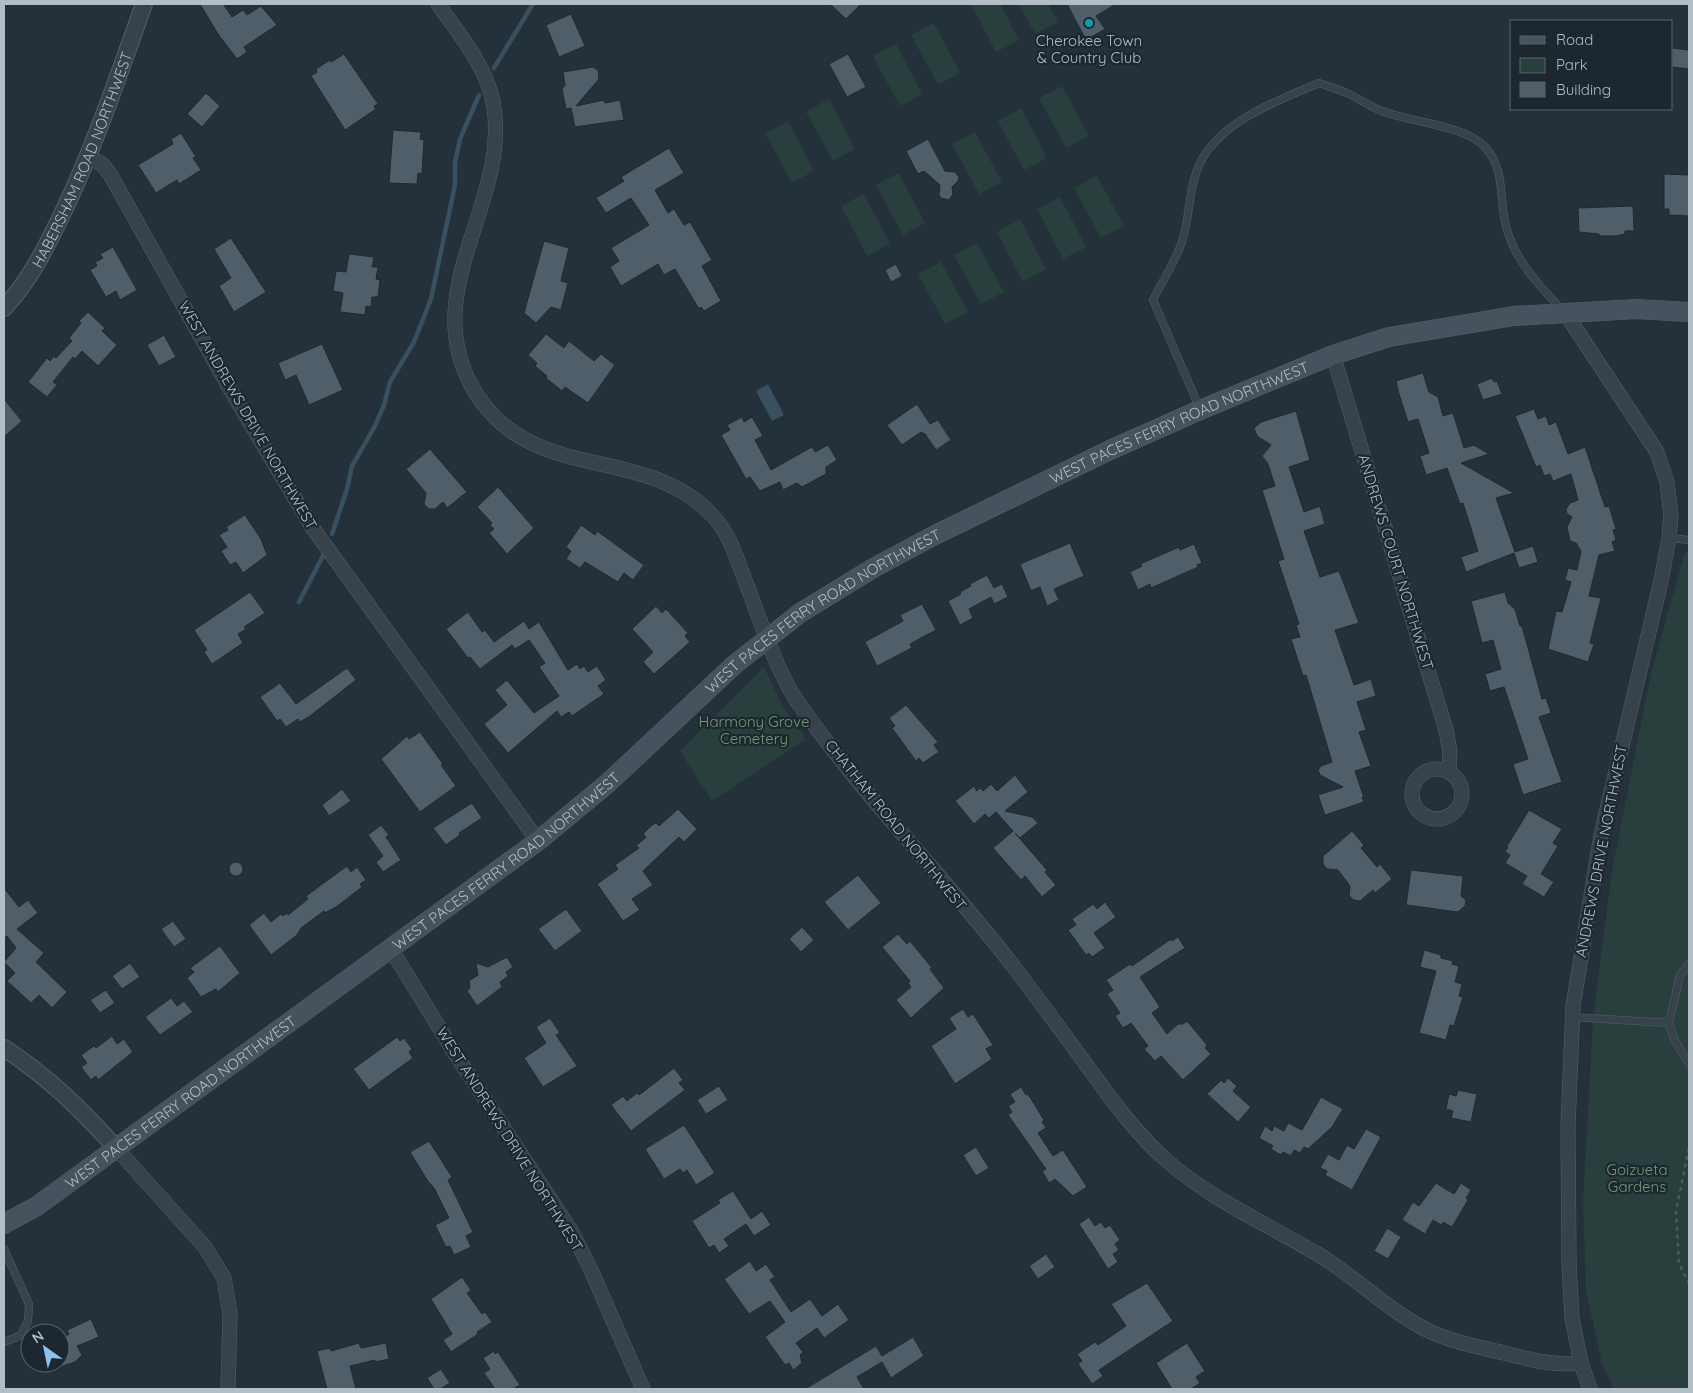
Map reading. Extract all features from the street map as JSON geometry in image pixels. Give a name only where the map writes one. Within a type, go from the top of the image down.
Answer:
[{"type":"main road","name":"WEST PACES FERRY ROAD NORTHWEST","points":[[4,1224],[36,1206],[538,841],[608,783],[767,637],[800,613],[867,572],[935,535],[1026,489],[1200,410],[1333,355],[1389,337],[1472,321],[1514,316],[1636,310],[1689,312]]},
{"type":"street","name":"HABERSHAM ROAD NORTHWEST","points":[[4,308],[20,291],[43,256],[88,157],[144,4]]},
{"type":"street","name":"CHATHAM ROAD NORTHWEST","points":[[438,4],[484,74],[491,93],[496,125],[494,158],[458,280],[454,307],[457,347],[472,386],[498,420],[533,445],[560,455],[657,479],[681,489],[699,502],[717,520],[731,542],[767,637],[793,696],[921,857],[1012,964],[1126,1119],[1162,1157],[1209,1192],[1322,1256],[1429,1331],[1453,1340],[1544,1363],[1562,1365],[1581,1362]]},
{"type":"street","name":"WEST ANDREWS DRIVE NORTHWEST","points":[[88,157],[102,164],[110,174],[230,389],[312,527],[538,841]]},
{"type":"street","name":"ANDREWS DRIVE NORTHWEST","points":[[1566,314],[1657,452],[1667,482],[1671,515],[1669,538],[1601,835],[1572,1017],[1568,1125],[1569,1262],[1572,1318],[1581,1362],[1590,1389]]},
{"type":"street","name":"ANDREWS COURT NORTHWEST","points":[[1333,355],[1446,730],[1450,752],[1449,772]]},
{"type":"street","name":"WEST ANDREWS DRIVE NORTHWEST","points":[[390,949],[456,1055],[572,1232],[592,1270],[643,1389]]},
{"type":"street","points":[[4,1048],[54,1083],[79,1107],[205,1247],[224,1278],[230,1314],[228,1389]]},
{"type":"lane","points":[[1200,410],[1153,300],[1183,241],[1194,181],[1200,163],[1220,138],[1233,127],[1278,101],[1319,83],[1350,94],[1382,111],[1471,136],[1484,146],[1494,159],[1503,188],[1506,228],[1514,250],[1529,275],[1566,314]]},
{"type":"lane","points":[[1669,538],[1689,540]]},
{"type":"lane","points":[[1689,964],[1680,975],[1669,1023],[1674,1039],[1689,1064]]},
{"type":"lane","points":[[1572,1017],[1669,1023]]},
{"type":"lane","points":[[4,1249],[29,1304],[28,1321],[20,1336],[4,1342]]},
{"type":"path","points":[[1689,1148],[1676,1211],[1679,1264],[1689,1283]]},
{"type":"green space","points":[[971,4],[1000,4],[1019,40],[996,52]]},
{"type":"green space","points":[[1019,4],[1048,4],[1058,22],[1035,34]]},
{"type":"green space","points":[[934,23],[960,73],[938,85],[911,35]]},
{"type":"green space","points":[[896,44],[922,94],[900,106],[873,56]]},
{"type":"green space","points":[[1062,86],[1089,136],[1066,148],[1039,98]]},
{"type":"green space","points":[[829,99],[855,149],[833,161],[806,112]]},
{"type":"green space","points":[[1021,108],[1047,158],[1024,170],[998,121]]},
{"type":"green space","points":[[788,121],[814,171],[792,183],[765,133]]},
{"type":"green space","points":[[975,132],[1002,182],[979,194],[952,144]]},
{"type":"green space","points":[[899,173],[925,223],[903,235],[876,185]]},
{"type":"green space","points":[[1097,176],[1124,226],[1101,238],[1074,188]]},
{"type":"green space","points":[[864,194],[890,244],[867,256],[841,206]]},
{"type":"green space","points":[[1060,197],[1086,247],[1063,259],[1037,209]]},
{"type":"green space","points":[[1020,219],[1046,269],[1023,282],[997,232]]},
{"type":"green space","points":[[977,243],[1004,292],[981,304],[954,255]]},
{"type":"green space","points":[[941,262],[968,312],[945,324],[918,274]]},
{"type":"green space","name":"Goizueta Gardens","points":[[1685,552],[1689,552],[1689,1389],[1614,1389],[1602,1364],[1586,1290],[1583,1203],[1593,1018],[1612,870],[1651,674]]},
{"type":"green space","name":"Harmony Grove Cemetery","points":[[764,667],[781,703],[806,739],[712,801],[680,751]]},
{"type":"water","points":[[768,384],[784,415],[772,421],[756,391]]},
{"type":"building","points":[[200,4],[223,4],[232,17],[243,10],[247,15],[261,6],[277,25],[244,47],[247,52],[237,59],[218,34]]},
{"type":"building","points":[[830,4],[861,4],[846,19]]},
{"type":"building","name":"Cherokee Town & Country Club","points":[[1067,4],[1116,4],[1096,16],[1105,29],[1086,40]]},
{"type":"building","points":[[571,14],[585,46],[559,57],[546,25]]},
{"type":"building","points":[[1673,48],[1689,50],[1689,69],[1673,67]]},
{"type":"building","points":[[344,54],[378,104],[374,106],[376,109],[345,130],[311,76],[317,72],[316,69]]},
{"type":"building","points":[[848,54],[866,87],[847,97],[829,64]]},
{"type":"building","points":[[593,67],[598,70],[599,79],[576,106],[604,100],[605,103],[620,100],[624,120],[575,127],[571,108],[566,109],[562,89],[565,85],[563,72]]},
{"type":"building","points":[[206,93],[220,106],[202,127],[187,114]]},
{"type":"building","points":[[393,130],[421,132],[420,139],[424,140],[422,174],[418,173],[417,184],[389,183]]},
{"type":"building","points":[[181,133],[196,157],[193,158],[201,170],[179,184],[177,180],[156,193],[138,165],[173,144],[171,139]]},
{"type":"building","points":[[928,139],[945,171],[955,172],[959,177],[952,187],[953,194],[949,200],[941,198],[939,195],[940,185],[924,171],[918,174],[906,151]]},
{"type":"building","points":[[669,148],[684,173],[655,190],[668,213],[674,209],[684,225],[690,222],[712,260],[702,266],[721,301],[704,311],[701,307],[699,309],[675,269],[664,275],[658,264],[621,286],[610,267],[619,261],[611,248],[649,225],[631,198],[606,213],[596,198],[624,181],[621,177]]},
{"type":"building","points":[[1664,174],[1689,175],[1689,216],[1669,215],[1669,209],[1664,209]]},
{"type":"building","points":[[1633,206],[1634,231],[1625,231],[1625,234],[1615,236],[1599,236],[1599,234],[1579,232],[1578,208]]},
{"type":"building","points":[[231,238],[266,292],[234,312],[219,286],[231,278],[214,249]]},
{"type":"building","points":[[544,241],[569,248],[561,281],[568,283],[561,310],[551,307],[536,323],[524,313]]},
{"type":"building","points":[[113,247],[137,290],[120,300],[116,291],[106,297],[90,270],[97,266],[95,262],[103,258],[100,254]]},
{"type":"building","points":[[349,254],[374,257],[372,267],[378,267],[376,279],[380,280],[378,297],[372,297],[371,307],[366,306],[365,315],[340,312],[343,293],[333,291],[336,271],[346,272]]},
{"type":"building","points":[[896,264],[902,276],[891,282],[885,270]]},
{"type":"building","points":[[88,312],[105,328],[102,331],[117,345],[98,366],[82,351],[75,359],[73,357],[53,382],[57,385],[47,397],[28,382],[47,358],[50,361],[54,356],[56,358],[72,341],[69,338],[81,323],[79,321]]},
{"type":"building","points":[[546,334],[564,348],[569,341],[594,361],[601,354],[615,365],[588,403],[565,387],[562,391],[546,378],[547,376],[535,366],[537,363],[528,355]]},
{"type":"building","points":[[164,335],[176,357],[159,366],[147,345]]},
{"type":"building","points":[[322,344],[343,390],[309,405],[296,375],[285,380],[278,363]]},
{"type":"building","points":[[1423,373],[1429,392],[1438,397],[1443,416],[1453,413],[1464,448],[1474,445],[1489,454],[1461,463],[1514,493],[1496,498],[1515,552],[1533,546],[1538,562],[1519,568],[1514,553],[1466,572],[1461,557],[1478,551],[1463,503],[1460,504],[1447,468],[1426,475],[1420,456],[1429,453],[1418,419],[1408,422],[1396,381]]},
{"type":"building","points":[[1492,378],[1494,382],[1497,381],[1502,394],[1483,400],[1477,384]]},
{"type":"building","points":[[4,399],[22,421],[4,437]]},
{"type":"building","points":[[917,404],[930,424],[938,420],[951,440],[936,450],[925,434],[921,432],[902,445],[887,425]]},
{"type":"building","points":[[1534,409],[1538,419],[1546,416],[1549,425],[1556,422],[1568,454],[1585,447],[1605,507],[1609,506],[1616,529],[1613,530],[1616,540],[1612,542],[1615,551],[1599,555],[1589,596],[1601,598],[1590,643],[1594,644],[1588,662],[1548,649],[1556,611],[1562,612],[1571,582],[1565,580],[1568,568],[1577,570],[1581,551],[1576,543],[1570,541],[1567,527],[1572,517],[1567,514],[1566,509],[1570,503],[1578,500],[1571,474],[1553,481],[1550,474],[1544,476],[1540,465],[1536,467],[1515,416]]},
{"type":"building","points":[[1296,411],[1310,460],[1289,467],[1304,512],[1320,506],[1325,524],[1304,531],[1320,577],[1339,571],[1359,623],[1335,630],[1354,685],[1371,679],[1376,696],[1357,702],[1366,730],[1359,732],[1371,766],[1355,771],[1364,802],[1325,815],[1318,795],[1343,787],[1320,775],[1318,770],[1321,766],[1332,762],[1306,675],[1303,676],[1291,639],[1300,637],[1296,625],[1299,624],[1278,561],[1284,559],[1262,490],[1275,486],[1268,464],[1262,456],[1271,445],[1257,436],[1254,428],[1261,422]]},
{"type":"building","points":[[742,417],[744,422],[752,417],[763,436],[755,440],[771,470],[812,447],[815,452],[828,445],[837,460],[826,467],[826,474],[802,487],[797,483],[783,490],[780,482],[760,491],[750,477],[746,479],[721,435],[730,430],[727,425]]},
{"type":"building","points":[[430,449],[467,492],[447,508],[443,502],[435,509],[429,509],[424,504],[426,493],[406,469]]},
{"type":"building","points":[[498,487],[534,528],[507,554],[489,533],[494,529],[490,525],[492,523],[477,507]]},
{"type":"building","points":[[245,515],[261,539],[267,555],[243,573],[236,562],[230,565],[221,551],[227,547],[219,535],[228,530],[226,527]]},
{"type":"building","points":[[581,525],[595,535],[597,531],[644,565],[633,580],[624,573],[618,582],[585,562],[580,568],[566,559],[571,551],[566,547]]},
{"type":"building","points":[[1070,543],[1084,576],[1054,589],[1059,600],[1047,606],[1040,587],[1031,591],[1020,564]]},
{"type":"building","points":[[1194,544],[1202,563],[1197,565],[1198,567],[1151,588],[1150,584],[1138,590],[1130,572],[1142,566],[1140,564],[1179,547],[1180,550]]},
{"type":"building","points":[[987,575],[994,588],[1002,584],[1008,597],[994,604],[991,597],[969,609],[973,618],[960,625],[948,601],[961,594],[960,592],[971,586],[970,584]]},
{"type":"building","points":[[250,592],[265,613],[244,627],[246,629],[238,634],[243,643],[212,664],[204,652],[207,650],[194,630]]},
{"type":"building","points":[[1505,592],[1508,603],[1515,609],[1520,626],[1522,626],[1542,699],[1546,698],[1551,713],[1539,717],[1562,782],[1523,795],[1513,764],[1528,759],[1504,687],[1490,691],[1485,674],[1501,669],[1493,640],[1482,643],[1471,601]]},
{"type":"building","points":[[922,604],[936,630],[910,644],[912,648],[877,666],[865,642],[903,621],[900,615]]},
{"type":"building","points":[[656,606],[662,613],[666,609],[688,633],[685,636],[690,642],[654,674],[643,662],[653,652],[632,629]]},
{"type":"building","points":[[468,612],[482,632],[485,630],[494,642],[524,621],[529,629],[539,622],[568,670],[577,664],[580,669],[584,666],[588,672],[597,666],[606,680],[598,686],[604,694],[572,716],[569,712],[561,717],[557,711],[508,753],[484,724],[507,705],[495,690],[507,680],[534,713],[559,696],[539,667],[545,663],[529,640],[515,649],[512,645],[480,669],[470,657],[468,658],[446,629]]},
{"type":"building","points":[[347,668],[356,680],[310,716],[300,722],[298,719],[286,727],[280,719],[277,721],[260,697],[280,683],[296,704]]},
{"type":"building","points":[[906,705],[938,742],[934,745],[939,752],[923,763],[919,758],[916,761],[892,728],[895,726],[889,718]]},
{"type":"building","points":[[420,732],[456,786],[420,812],[381,759],[407,736],[409,739]]},
{"type":"building","points":[[1015,775],[1028,792],[1005,811],[1032,817],[1038,823],[1020,838],[1015,833],[1047,870],[1045,872],[1056,885],[1042,897],[1025,876],[1021,880],[993,848],[1013,831],[996,812],[989,818],[985,814],[974,824],[955,801],[974,786],[977,791],[980,788],[983,791],[991,784],[997,791]]},
{"type":"building","points":[[342,789],[351,801],[329,816],[322,805]]},
{"type":"building","points":[[472,803],[482,818],[459,833],[460,835],[446,845],[433,828]]},
{"type":"building","points":[[678,809],[697,829],[684,842],[679,837],[643,871],[653,885],[632,899],[640,910],[623,921],[597,884],[618,869],[615,865],[639,848],[636,846],[646,837],[643,834],[652,825],[656,823],[659,826]]},
{"type":"building","points":[[1529,810],[1562,829],[1553,843],[1558,846],[1541,874],[1554,882],[1544,897],[1522,884],[1527,876],[1505,863],[1510,855],[1505,852],[1507,846]]},
{"type":"building","points":[[381,825],[389,835],[386,837],[401,860],[383,872],[376,862],[383,856],[368,835]]},
{"type":"building","points":[[1352,831],[1364,845],[1361,848],[1377,867],[1380,864],[1392,879],[1375,893],[1373,890],[1360,901],[1353,900],[1349,895],[1350,886],[1338,870],[1327,869],[1323,864],[1323,856]]},
{"type":"building","points":[[233,862],[239,862],[243,869],[239,876],[233,876],[229,872],[229,866]]},
{"type":"building","points":[[347,866],[351,872],[357,867],[366,880],[360,884],[362,887],[336,907],[325,913],[324,911],[301,928],[297,935],[271,955],[249,925],[264,913],[271,922],[281,914],[283,916],[287,913],[288,915],[308,899],[306,896]]},
{"type":"building","points":[[1411,870],[1463,876],[1461,896],[1466,900],[1465,906],[1458,912],[1406,905]]},
{"type":"building","points":[[858,875],[881,903],[848,930],[824,902]]},
{"type":"building","points":[[4,888],[19,907],[28,900],[38,913],[17,929],[44,953],[36,962],[67,992],[52,1008],[39,995],[31,1003],[7,981],[15,973],[4,962],[16,948],[7,936],[4,939]]},
{"type":"building","points":[[1105,902],[1116,917],[1094,933],[1105,948],[1092,957],[1089,953],[1086,955],[1068,930],[1076,925],[1072,919],[1093,904],[1097,909]]},
{"type":"building","points":[[566,909],[582,931],[555,951],[538,929]]},
{"type":"building","points":[[173,921],[186,939],[174,947],[161,929]]},
{"type":"building","points":[[802,927],[814,940],[801,952],[789,939]]},
{"type":"building","points":[[898,934],[907,944],[910,941],[932,968],[930,969],[944,988],[911,1018],[896,1000],[911,987],[908,983],[910,981],[882,947]]},
{"type":"building","points":[[1178,937],[1185,948],[1140,977],[1160,1007],[1152,1013],[1167,1034],[1178,1024],[1183,1024],[1187,1021],[1207,1045],[1205,1048],[1211,1054],[1183,1080],[1161,1056],[1155,1061],[1144,1049],[1148,1046],[1131,1023],[1123,1028],[1115,1016],[1120,1013],[1107,994],[1113,990],[1106,980],[1130,964],[1132,966],[1171,939],[1172,941]]},
{"type":"building","points":[[220,946],[240,973],[218,992],[216,989],[201,997],[187,978],[194,972],[190,968]]},
{"type":"building","points":[[1424,950],[1441,955],[1441,958],[1453,961],[1452,964],[1459,966],[1455,982],[1462,984],[1459,996],[1463,997],[1454,1026],[1450,1025],[1446,1040],[1419,1033],[1436,971],[1420,967]]},
{"type":"building","points":[[507,957],[513,967],[506,972],[508,976],[500,982],[502,987],[477,1006],[467,991],[470,988],[469,981],[478,975],[476,963],[488,967]]},
{"type":"building","points":[[130,963],[140,977],[122,989],[112,976]]},
{"type":"building","points":[[106,990],[115,1003],[100,1013],[90,1000]]},
{"type":"building","points":[[171,998],[177,1006],[184,1001],[193,1012],[160,1035],[145,1017]]},
{"type":"building","points":[[963,1009],[968,1017],[973,1014],[993,1045],[986,1049],[992,1059],[955,1084],[931,1046],[956,1029],[949,1018]]},
{"type":"building","points":[[550,1018],[560,1033],[556,1035],[577,1066],[543,1087],[524,1058],[546,1043],[536,1027]]},
{"type":"building","points":[[112,1036],[117,1044],[124,1039],[133,1052],[98,1080],[96,1076],[91,1080],[81,1067],[87,1063],[81,1055],[94,1046],[96,1048]]},
{"type":"building","points":[[397,1037],[400,1041],[404,1038],[412,1049],[409,1052],[413,1058],[369,1090],[353,1069]]},
{"type":"building","points":[[674,1068],[683,1080],[679,1083],[685,1090],[631,1131],[611,1105],[623,1096],[627,1101],[637,1093],[639,1095]]},
{"type":"building","points":[[1228,1078],[1237,1086],[1233,1091],[1251,1107],[1238,1122],[1207,1094],[1221,1080],[1224,1083]]},
{"type":"building","points":[[719,1086],[728,1100],[706,1114],[697,1100]]},
{"type":"building","points":[[1021,1087],[1026,1095],[1028,1094],[1044,1120],[1042,1122],[1046,1128],[1038,1133],[1053,1156],[1063,1150],[1087,1187],[1073,1196],[1055,1179],[1049,1183],[1042,1171],[1046,1169],[1008,1115],[1012,1112],[1008,1106],[1015,1102],[1010,1094]]},
{"type":"building","points":[[1458,1090],[1477,1094],[1471,1122],[1451,1118],[1453,1111],[1446,1109],[1449,1094],[1456,1096]]},
{"type":"building","points":[[1321,1097],[1343,1109],[1332,1127],[1308,1149],[1304,1147],[1300,1153],[1294,1150],[1291,1156],[1283,1152],[1281,1155],[1271,1149],[1273,1146],[1259,1138],[1265,1126],[1272,1131],[1274,1126],[1284,1131],[1288,1123],[1302,1130]]},
{"type":"building","points":[[684,1125],[715,1173],[696,1185],[687,1170],[683,1173],[680,1169],[664,1179],[645,1149]]},
{"type":"building","points":[[1366,1129],[1381,1137],[1352,1190],[1325,1175],[1327,1171],[1320,1168],[1328,1154],[1339,1160],[1347,1145],[1354,1149]]},
{"type":"building","points":[[429,1141],[452,1177],[448,1180],[473,1232],[466,1236],[471,1247],[454,1255],[450,1246],[446,1247],[435,1225],[449,1218],[434,1188],[410,1152]]},
{"type":"building","points":[[976,1147],[989,1168],[976,1176],[963,1155]]},
{"type":"building","points":[[1436,1183],[1454,1194],[1461,1183],[1471,1190],[1466,1198],[1468,1200],[1452,1227],[1443,1222],[1441,1225],[1433,1220],[1425,1234],[1402,1220],[1413,1202],[1419,1206]]},
{"type":"building","points":[[733,1191],[751,1219],[762,1211],[771,1225],[754,1236],[746,1224],[724,1239],[729,1246],[719,1253],[714,1245],[709,1248],[692,1221],[720,1203],[718,1200]]},
{"type":"building","points":[[1089,1217],[1095,1226],[1101,1222],[1105,1228],[1110,1225],[1120,1240],[1115,1244],[1119,1250],[1113,1254],[1118,1262],[1108,1269],[1079,1224]]},
{"type":"building","points":[[1387,1228],[1401,1237],[1388,1259],[1374,1251]]},
{"type":"building","points":[[1046,1254],[1055,1267],[1038,1279],[1029,1266]]},
{"type":"building","points":[[750,1261],[756,1271],[766,1264],[775,1277],[770,1280],[791,1312],[810,1299],[822,1316],[838,1304],[849,1320],[824,1338],[817,1328],[796,1343],[803,1352],[800,1355],[802,1363],[793,1370],[789,1363],[785,1365],[765,1337],[785,1322],[770,1301],[749,1314],[724,1279]]},
{"type":"building","points":[[462,1277],[471,1290],[467,1293],[482,1314],[485,1312],[492,1322],[451,1352],[443,1340],[452,1334],[431,1299]]},
{"type":"building","points":[[1147,1283],[1173,1321],[1099,1370],[1103,1376],[1092,1384],[1078,1364],[1082,1361],[1077,1354],[1095,1342],[1098,1345],[1126,1326],[1111,1304]]},
{"type":"building","points":[[91,1319],[99,1337],[77,1346],[82,1355],[75,1362],[70,1364],[70,1329]]},
{"type":"building","points":[[913,1337],[924,1356],[891,1378],[882,1362],[857,1377],[864,1389],[805,1389],[876,1346],[882,1356]]},
{"type":"building","points":[[359,1343],[361,1348],[386,1343],[389,1359],[350,1366],[356,1389],[327,1389],[317,1351],[330,1348],[331,1351]]},
{"type":"building","points":[[1187,1343],[1205,1371],[1196,1377],[1200,1383],[1191,1389],[1172,1389],[1156,1363]]},
{"type":"building","points":[[494,1351],[495,1354],[498,1352],[520,1385],[513,1389],[495,1389],[484,1373],[490,1369],[483,1358]]},
{"type":"building","points":[[441,1369],[450,1383],[440,1389],[434,1389],[427,1378]]},
{"type":"waterway","points":[[494,68],[533,4]]},
{"type":"waterway","points":[[332,534],[347,489],[352,466],[375,426],[384,405],[390,382],[414,342],[431,299],[455,185],[455,162],[460,139],[479,95]]},
{"type":"waterway","points":[[299,602],[324,554]]},
{"type":"place","name":"Cherokee Town & Country Club","points":[[1089,23]]}]
